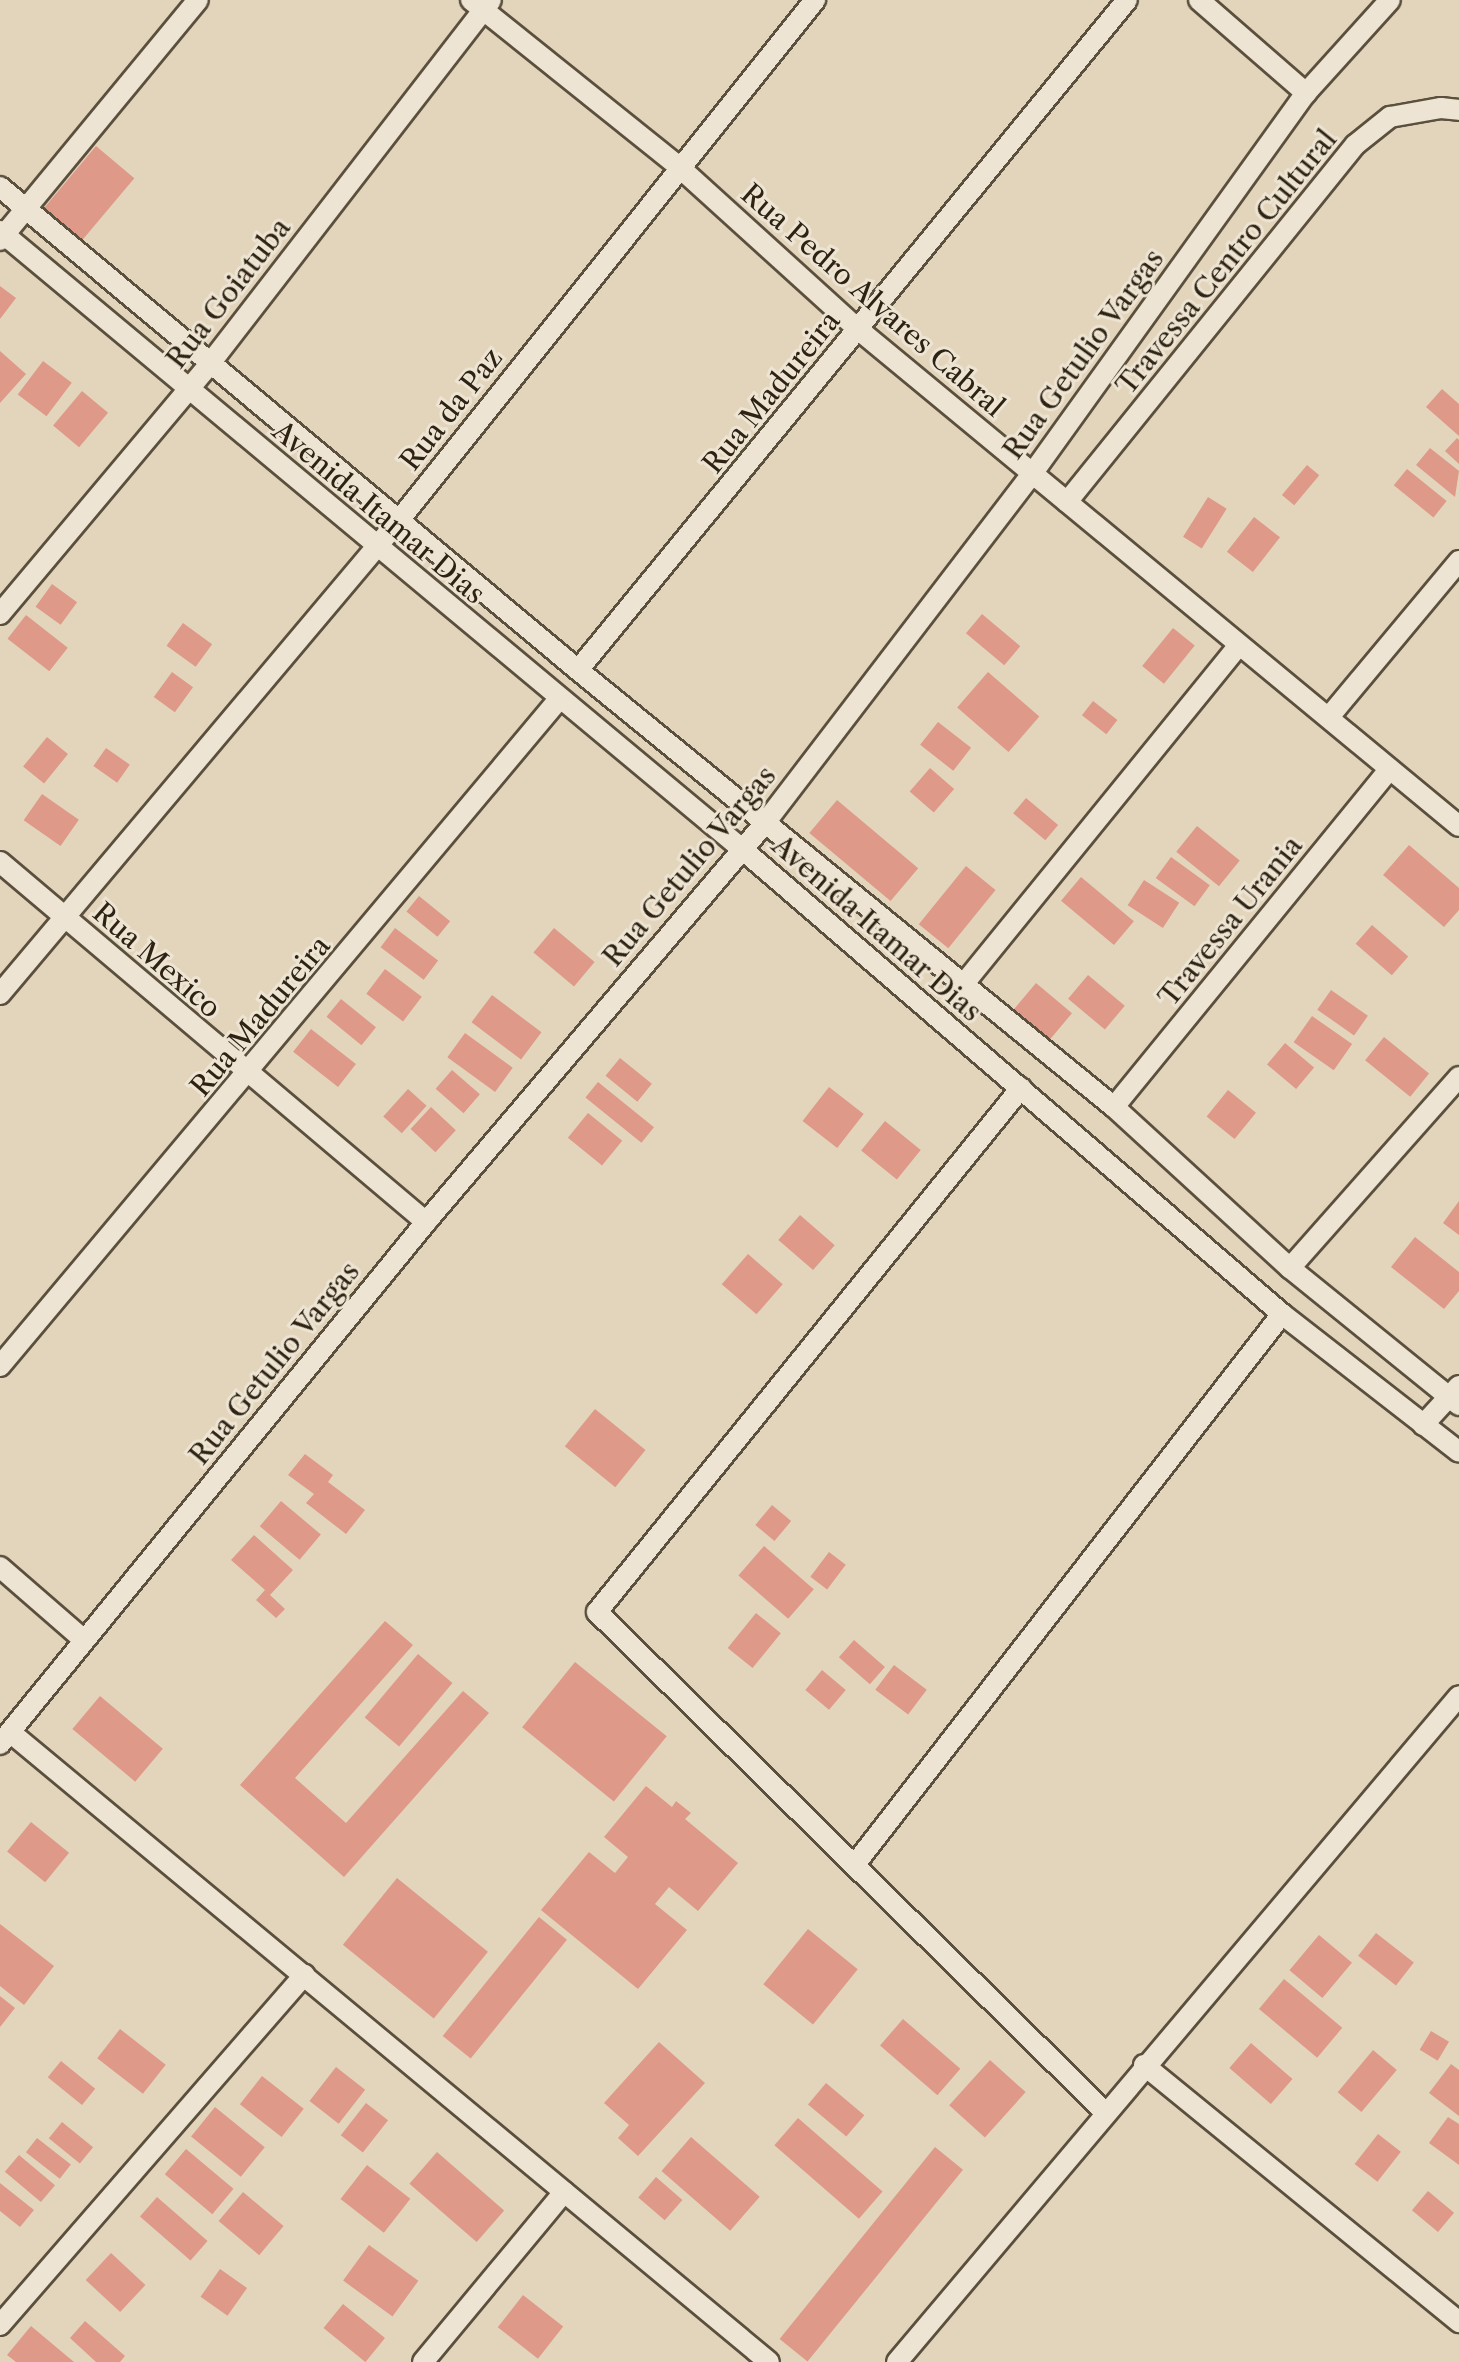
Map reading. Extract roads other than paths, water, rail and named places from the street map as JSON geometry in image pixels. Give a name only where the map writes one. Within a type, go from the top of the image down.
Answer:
[{"type":"street","points":[[2,235],[198,0]]},
{"type":"street","name":"Rua da Paz","points":[[0,994],[400,519],[678,166],[815,0]]},
{"type":"street","name":"Rua Madureira","points":[[578,670],[1127,0]]},
{"type":"street","points":[[1199,0],[1306,93]]},
{"type":"street","name":"Rua Getulio Vargas","points":[[5,1738],[426,1222],[765,823],[1032,474],[1306,93],[1390,0]]},
{"type":"street","name":"Rua Pedro Alvares Cabral","points":[[482,3],[678,166],[859,330],[1459,826]]},
{"type":"street","name":"Rua Goiatuba","points":[[0,614],[212,361],[482,3]]},
{"type":"street","name":"Travessa Centro Cultural","points":[[1067,502],[1355,145],[1390,117],[1441,108],[1459,110]]},
{"type":"street","name":"Avenida Itamar Dias","points":[[0,187],[212,361],[578,670],[1114,1107],[1290,1268],[1456,1396]]},
{"type":"street","name":"Avenida Itamar Dias","points":[[2,235],[742,849],[1282,1314],[1459,1452]]},
{"type":"street","points":[[1329,717],[1459,561]]},
{"type":"street","points":[[962,986],[1239,645]]},
{"type":"street","name":"Rua Madureira","points":[[0,1366],[559,699]]},
{"type":"street","name":"Travessa Urania","points":[[1114,1107],[1390,769]]},
{"type":"street","name":"Rua Mexico","points":[[0,862],[247,1075],[426,1222]]},
{"type":"street","points":[[1290,1268],[1459,1077]]},
{"type":"street","points":[[1021,1088],[597,1612],[856,1863],[1105,2112]]},
{"type":"street","points":[[856,1863],[1282,1314]]},
{"type":"street","points":[[1423,1425],[1456,1396]]},
{"type":"street","points":[[0,1567],[84,1640]]},
{"type":"street","points":[[897,2362],[1144,2065],[1459,1696]]},
{"type":"street","points":[[5,1738],[304,1975],[769,2362]]},
{"type":"street","points":[[0,2325],[304,1975]]},
{"type":"street","points":[[1144,2065],[1456,2313]]},
{"type":"street","points":[[423,2362],[564,2192]]}]
